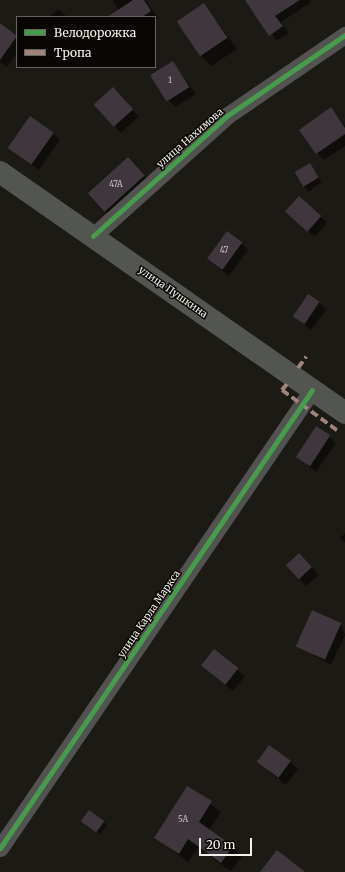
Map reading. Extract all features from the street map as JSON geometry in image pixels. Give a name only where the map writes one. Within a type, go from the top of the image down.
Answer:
[{"type":"main road","name":"улица Пушкина","points":[[0,172],[345,413]]},
{"type":"street","name":"улица Нахимова","points":[[93,236],[228,115],[345,35]]},
{"type":"street","name":"улица Карла Маркса","points":[[0,848],[312,390]]},
{"type":"building","points":[[133,0],[144,0],[151,11],[144,16],[109,16]]},
{"type":"building","points":[[245,0],[300,0],[275,16],[283,26],[269,36]]},
{"type":"building","points":[[204,3],[227,38],[200,56],[177,21]]},
{"type":"building","points":[[0,23],[16,35],[16,37],[0,60]]},
{"type":"building","points":[[173,61],[189,87],[167,102],[150,75]]},
{"type":"building","points":[[113,87],[133,109],[114,127],[94,104]]},
{"type":"building","points":[[331,107],[345,128],[345,134],[316,154],[299,130]]},
{"type":"building","points":[[30,116],[54,133],[31,165],[8,148]]},
{"type":"building","points":[[128,157],[145,176],[105,212],[88,193]]},
{"type":"building","points":[[310,163],[319,178],[303,187],[295,172]]},
{"type":"building","points":[[299,196],[321,216],[307,232],[285,212]]},
{"type":"building","points":[[227,231],[242,242],[222,270],[207,259]]},
{"type":"building","points":[[308,294],[320,302],[305,324],[293,316]]},
{"type":"building","points":[[316,426],[330,435],[310,466],[296,457]]},
{"type":"building","points":[[299,553],[312,567],[299,579],[286,565]]},
{"type":"building","points":[[312,610],[341,623],[325,660],[296,647]]},
{"type":"building","points":[[214,649],[238,668],[225,685],[201,666]]},
{"type":"building","points":[[269,745],[291,761],[278,778],[257,762]]},
{"type":"building","points":[[187,786],[212,801],[199,822],[233,846],[221,863],[188,839],[179,854],[154,838]]},
{"type":"building","points":[[89,810],[104,821],[96,832],[81,821]]},
{"type":"building","points":[[277,850],[305,872],[260,872]]},
{"type":"marked path","points":[[298,368],[306,357]]},
{"type":"marked path","points":[[287,384],[282,390],[338,431]]},
{"type":"cycle path","points":[[93,236],[228,115],[345,35]]},
{"type":"cycle path","points":[[0,848],[312,390]]}]
